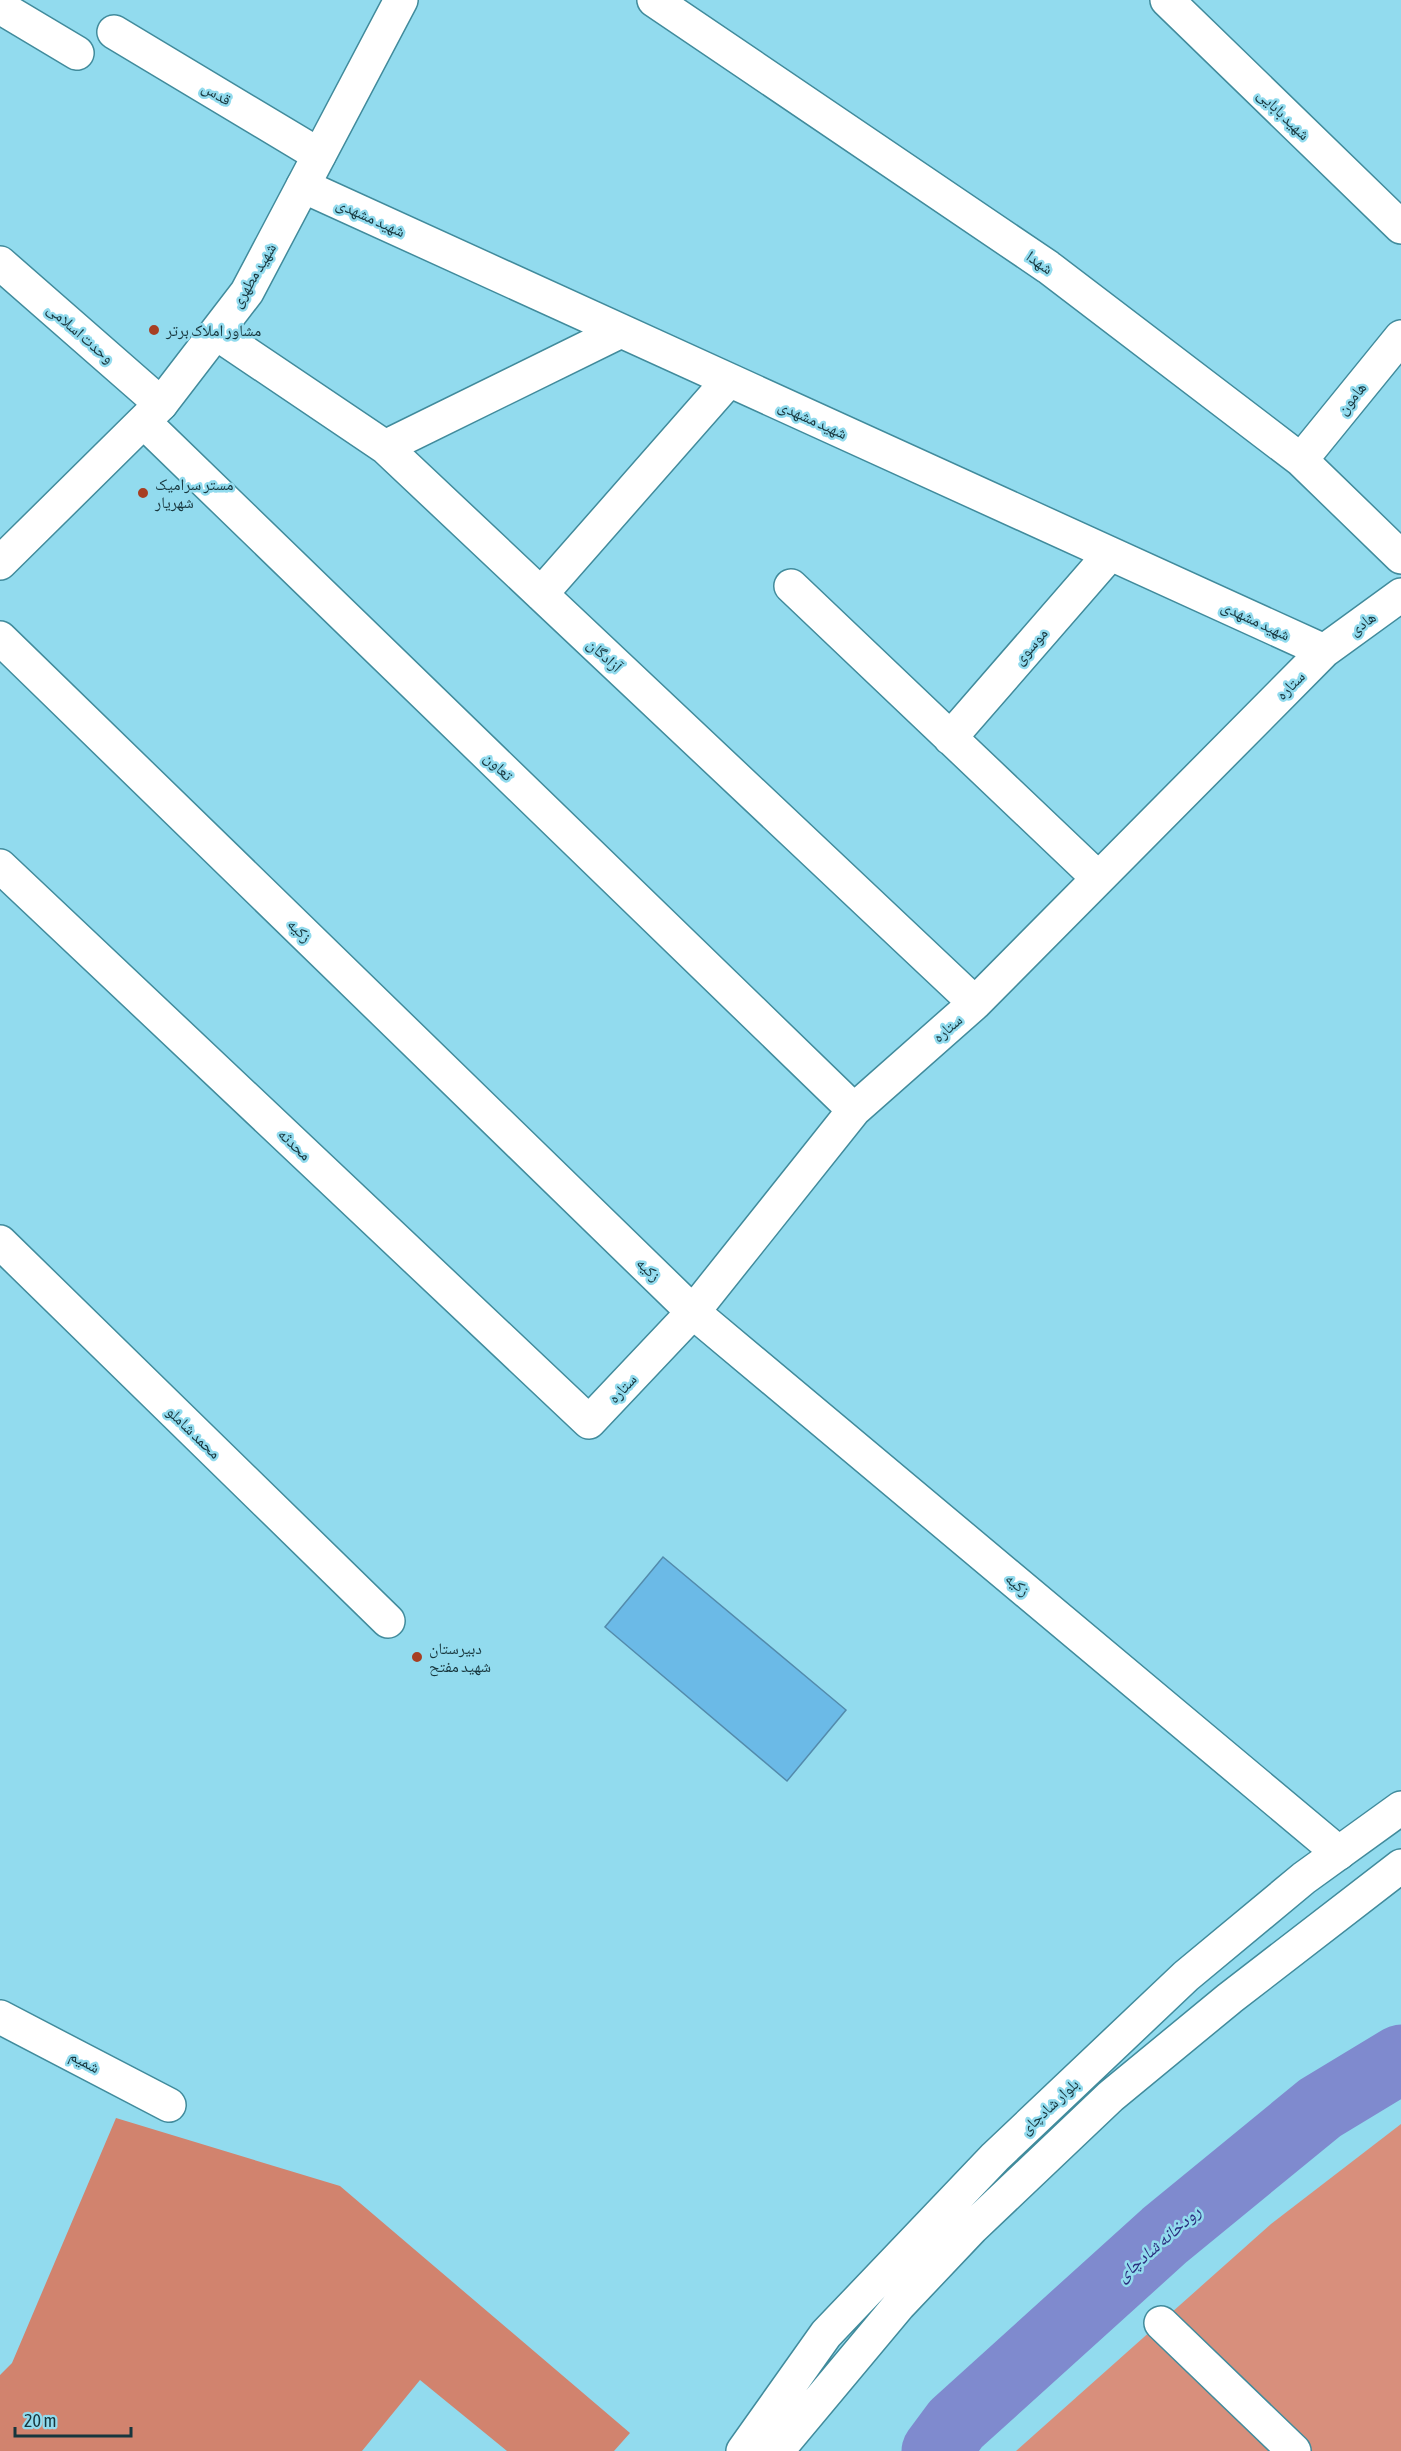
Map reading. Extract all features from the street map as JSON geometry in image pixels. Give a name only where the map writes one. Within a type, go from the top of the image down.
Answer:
[{"type":"street","name":"شهید مطهری","points":[[0,562],[153,413],[247,292],[401,0]]},
{"type":"street","name":"شهدا","points":[[654,0],[1048,267],[1301,460],[1401,557]]},
{"type":"street","name":"شهید بابایی","points":[[1167,0],[1401,227]]},
{"type":"street","points":[[0,7],[77,53]]},
{"type":"street","name":"قدس","points":[[114,32],[319,155]]},
{"type":"street","name":"شهید مشهدی","points":[[303,186],[1324,651]]},
{"type":"street","name":"وحدت اسلامی","points":[[0,263],[153,413]]},
{"type":"street","points":[[384,447],[621,331]]},
{"type":"street","name":"آزادگان","points":[[216,333],[384,447],[975,1003]]},
{"type":"street","name":"هامون","points":[[1301,460],[1401,337]]},
{"type":"street","points":[[541,594],[729,380]]},
{"type":"street","name":"تعاون","points":[[153,413],[854,1110]]},
{"type":"street","name":"موسوی","points":[[950,738],[1110,554]]},
{"type":"street","points":[[791,586],[1098,878]]},
{"type":"street","name":"هادی","points":[[1324,651],[1401,595]]},
{"type":"street","name":"زکیه","points":[[0,638],[693,1312],[1339,1853]]},
{"type":"street","name":"ستاره","points":[[589,1422],[693,1312],[854,1110],[975,1003],[1324,651]]},
{"type":"street","name":"محدثه","points":[[0,866],[589,1422]]},
{"type":"street","name":"محمد شاملو","points":[[0,1242],[388,1621]]},
{"type":"street","name":"بلوار شادچای","points":[[743,2451],[826,2334],[995,2157],[1186,1976],[1304,1878],[1401,1808]]},
{"type":"street","points":[[777,2451],[898,2305],[972,2228],[1111,2096],[1230,1998],[1401,1866]]},
{"type":"street","name":"شمیم","points":[[0,2017],[169,2105]]},
{"type":"street","points":[[1161,2323],[1294,2451]]},
{"type":"shaded area","points":[[116,2118],[340,2186],[630,2433],[614,2451],[507,2451],[420,2380],[362,2451],[0,2451],[0,2375],[12,2363]]},
{"type":"shaded area","points":[[1401,2124],[1401,2451],[1016,2451],[1271,2224]]},
{"type":"building","points":[[663,1557],[846,1710],[787,1781],[605,1627]]},
{"type":"waterway","name":"رودخانه شادچای","points":[[936,2451],[956,2424],[1165,2235],[1320,2108],[1401,2059]]},
{"type":"place","name":"مشاور املاک برتر","points":[[154,330]]},
{"type":"place","name":"مستر سرامیک شهریار","points":[[143,493]]},
{"type":"place","name":"دبیرستان شهید مفتح","points":[[417,1657]]}]
